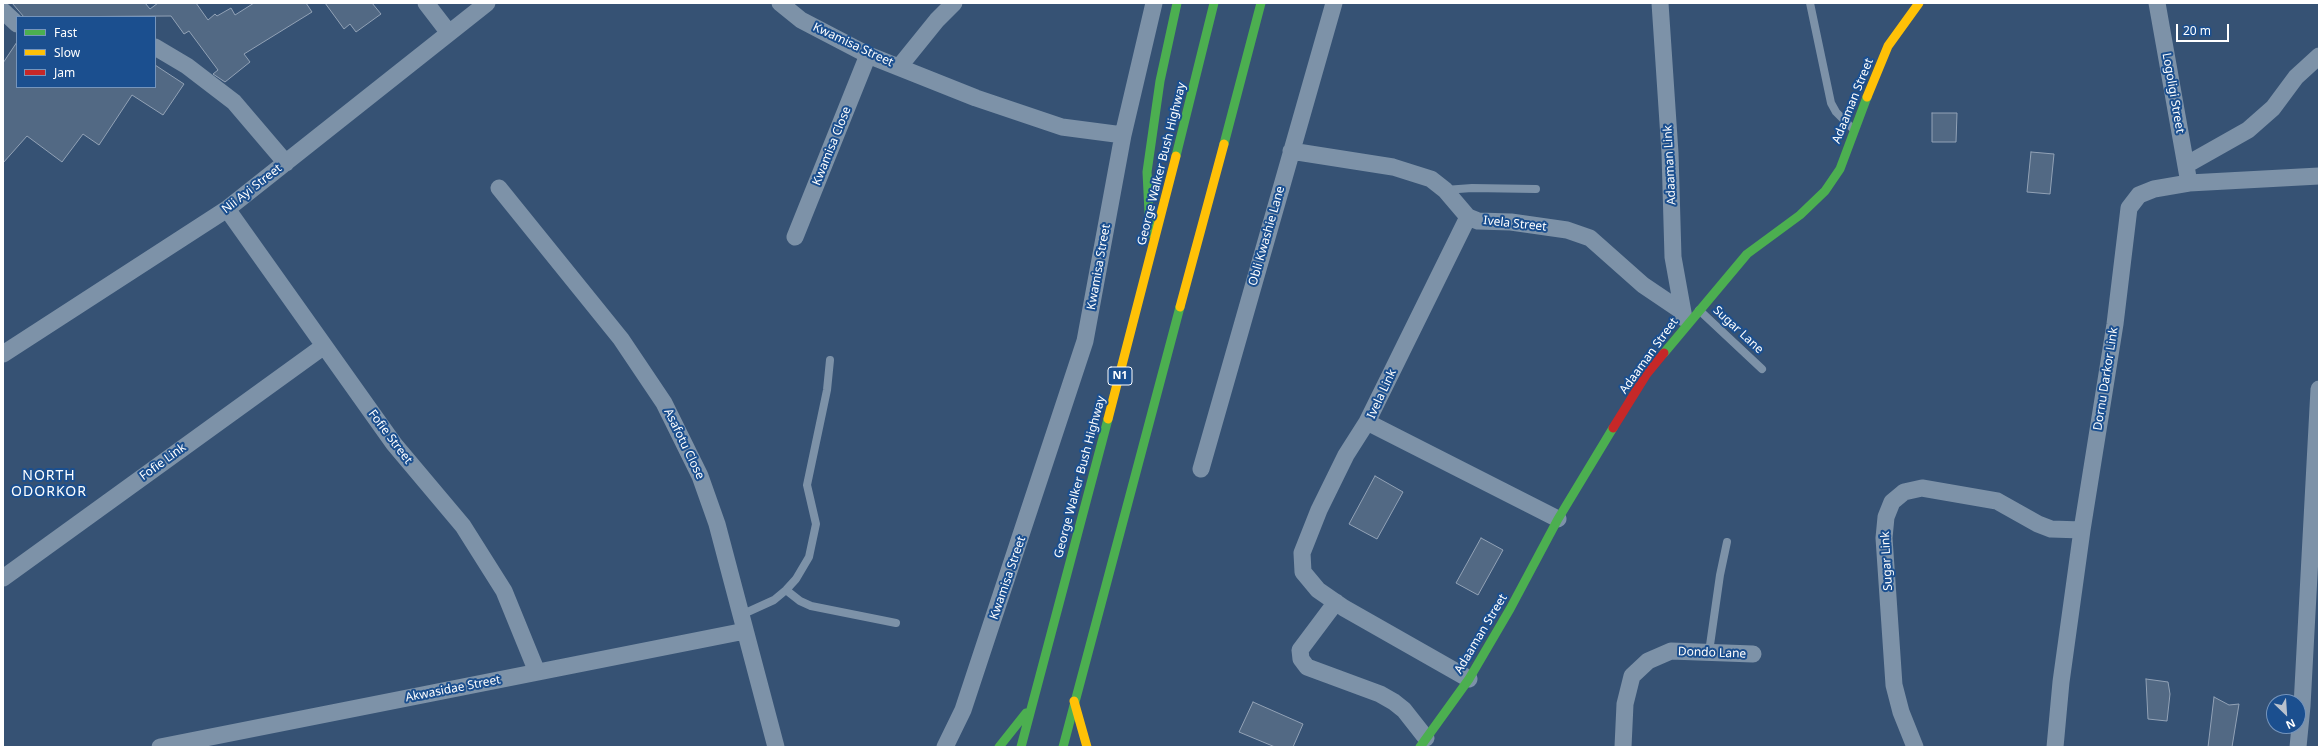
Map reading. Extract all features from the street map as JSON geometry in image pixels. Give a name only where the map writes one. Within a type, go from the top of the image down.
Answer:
[{"type":"main road","points":[[1151,259],[1147,172],[1160,81],[1177,3]]},
{"type":"main road","name":"George Walker Bush Highway","points":[[1020,747],[1151,259],[1214,3]]},
{"type":"main road","points":[[1063,747],[1074,701],[1261,3]]},
{"type":"main road","name":"Adaaman Street","points":[[1423,742],[1469,679],[1510,609],[1558,519],[1646,375],[1689,316],[1747,254],[1800,215],[1825,191],[1840,169],[1853,128],[1888,46],[1919,3]]},
{"type":"main road","points":[[1074,701],[1087,747]]},
{"type":"main road","points":[[999,747],[1032,706]]},
{"type":"street","points":[[426,3],[449,33]]},
{"type":"street","name":"Nii Ayi Street","points":[[3,354],[227,210],[487,3]]},
{"type":"street","name":"Kwamisa Street","points":[[780,3],[801,20],[868,55],[976,98],[1062,127],[1123,135],[1085,341],[963,710],[945,747]]},
{"type":"street","points":[[899,67],[937,20],[954,3]]},
{"type":"street","points":[[1123,135],[1154,3]]},
{"type":"street","name":"Obli Kwashie Lane","points":[[1201,469],[1334,3]]},
{"type":"street","name":"Adaaman Link","points":[[1660,3],[1670,153],[1673,257],[1689,316]]},
{"type":"street","name":"Logoligi Street","points":[[2157,3],[2189,183]]},
{"type":"street","points":[[3,11],[16,23]]},
{"type":"street","points":[[156,48],[187,66],[234,102],[286,163]]},
{"type":"street","name":"Kwamisa Close","points":[[795,237],[868,55]]},
{"type":"street","points":[[2186,165],[2248,130],[2273,108],[2296,78],[2319,56]]},
{"type":"street","name":"Ivela Street","points":[[1291,151],[1393,166],[1431,179],[1446,190],[1468,217],[1478,221],[1511,222],[1566,230],[1590,238],[1643,284],[1689,316]]},
{"type":"street","name":"Dornu Darkor Link","points":[[2056,747],[2061,682],[2082,530],[2115,324],[2129,208],[2139,195],[2146,192],[2189,183],[2319,176]]},
{"type":"street","name":"Asafotu Close","points":[[499,188],[621,338],[664,403],[700,476],[717,524],[776,747]]},
{"type":"street","name":"Fofie Street","points":[[227,210],[394,444],[463,526],[504,591],[537,672]]},
{"type":"street","name":"Ivela Link","points":[[1468,217],[1367,422],[1558,519]]},
{"type":"street","name":"Fofie Link","points":[[3,578],[324,346]]},
{"type":"street","points":[[2298,747],[2314,567],[2319,389]]},
{"type":"street","points":[[1367,422],[1346,455],[1319,510],[1302,553],[1303,572],[1318,590],[1336,602],[1469,679]]},
{"type":"street","name":"Sugar Link","points":[[1915,747],[1901,712],[1894,685],[1884,538],[1886,517],[1892,502],[1904,492],[1922,488],[1997,501],[2038,524],[2051,529],[2082,530]]},
{"type":"street","points":[[1336,602],[1300,650],[1301,659],[1307,667],[1380,694],[1394,702],[1404,710],[1423,742]]},
{"type":"street","name":"Akwasidae Street","points":[[160,747],[537,672],[743,623]]},
{"type":"street","name":"Dondo Lane","points":[[1623,747],[1625,704],[1632,676],[1648,661],[1671,651],[1753,654]]},
{"type":"lane","points":[[1810,3],[1831,103],[1836,112],[1853,128]]},
{"type":"lane","points":[[1446,190],[1472,188],[1536,189]]},
{"type":"lane","name":"Sugar Lane","points":[[1689,316],[1762,369]]},
{"type":"lane","points":[[743,623],[786,590],[796,579],[809,557],[816,524],[807,485],[827,390],[830,360]]},
{"type":"lane","points":[[1709,652],[1727,542]]},
{"type":"lane","points":[[786,590],[800,601],[811,606],[896,622]]},
{"type":"building","points":[[12,3],[145,3],[150,9],[158,3],[196,3],[208,20],[215,14],[217,16],[231,8],[235,15],[254,3],[306,3],[312,12],[244,54],[250,62],[225,82],[213,74],[218,70],[189,31],[184,34],[171,16],[23,16]]},
{"type":"building","points":[[325,3],[372,3],[381,14],[356,32],[350,24],[344,29]]},
{"type":"building","points":[[16,44],[16,88],[156,88],[156,66],[184,84],[163,115],[132,95],[99,145],[83,134],[62,162],[27,136],[3,163],[3,63]]},
{"type":"building","points":[[1932,113],[1957,113],[1956,142],[1932,142]]},
{"type":"building","points":[[2031,152],[2054,154],[2050,194],[2027,192]]},
{"type":"building","points":[[1375,476],[1403,492],[1377,539],[1349,524]]},
{"type":"building","points":[[1481,538],[1503,550],[1478,595],[1456,583]]},
{"type":"building","points":[[2146,679],[2168,682],[2170,694],[2167,721],[2148,719]]},
{"type":"building","points":[[2214,697],[2229,705],[2239,704],[2232,747],[2208,747]]},
{"type":"building","points":[[1253,702],[1303,724],[1293,747],[1275,747],[1239,732]]},
{"type":"traffic: fast","points":[[1150,233],[1147,172],[1160,81],[1177,3]]},
{"type":"traffic: fast","points":[[1176,156],[1214,3]]},
{"type":"traffic: fast","points":[[1224,144],[1261,3]]},
{"type":"traffic: fast","points":[[1664,353],[1747,254],[1800,215],[1825,191],[1840,169],[1867,97]]},
{"type":"traffic: fast","points":[[1063,747],[1180,307]]},
{"type":"traffic: fast","points":[[1021,747],[1108,419]]},
{"type":"traffic: fast","points":[[1420,747],[1469,679],[1510,609],[1558,519],[1613,428]]},
{"type":"traffic: fast","points":[[999,747],[1026,713]]},
{"type":"traffic: slow","points":[[1867,97],[1888,46],[1919,3]]},
{"type":"traffic: slow","points":[[1180,307],[1224,144]]},
{"type":"traffic: slow","points":[[1108,419],[1176,156]]},
{"type":"traffic: slow","points":[[1074,701],[1087,747]]},
{"type":"traffic: jam","points":[[1613,428],[1646,375],[1664,353]]},
{"type":"district","name":"NORTH ODORKOR","points":[[49,484]]}]
